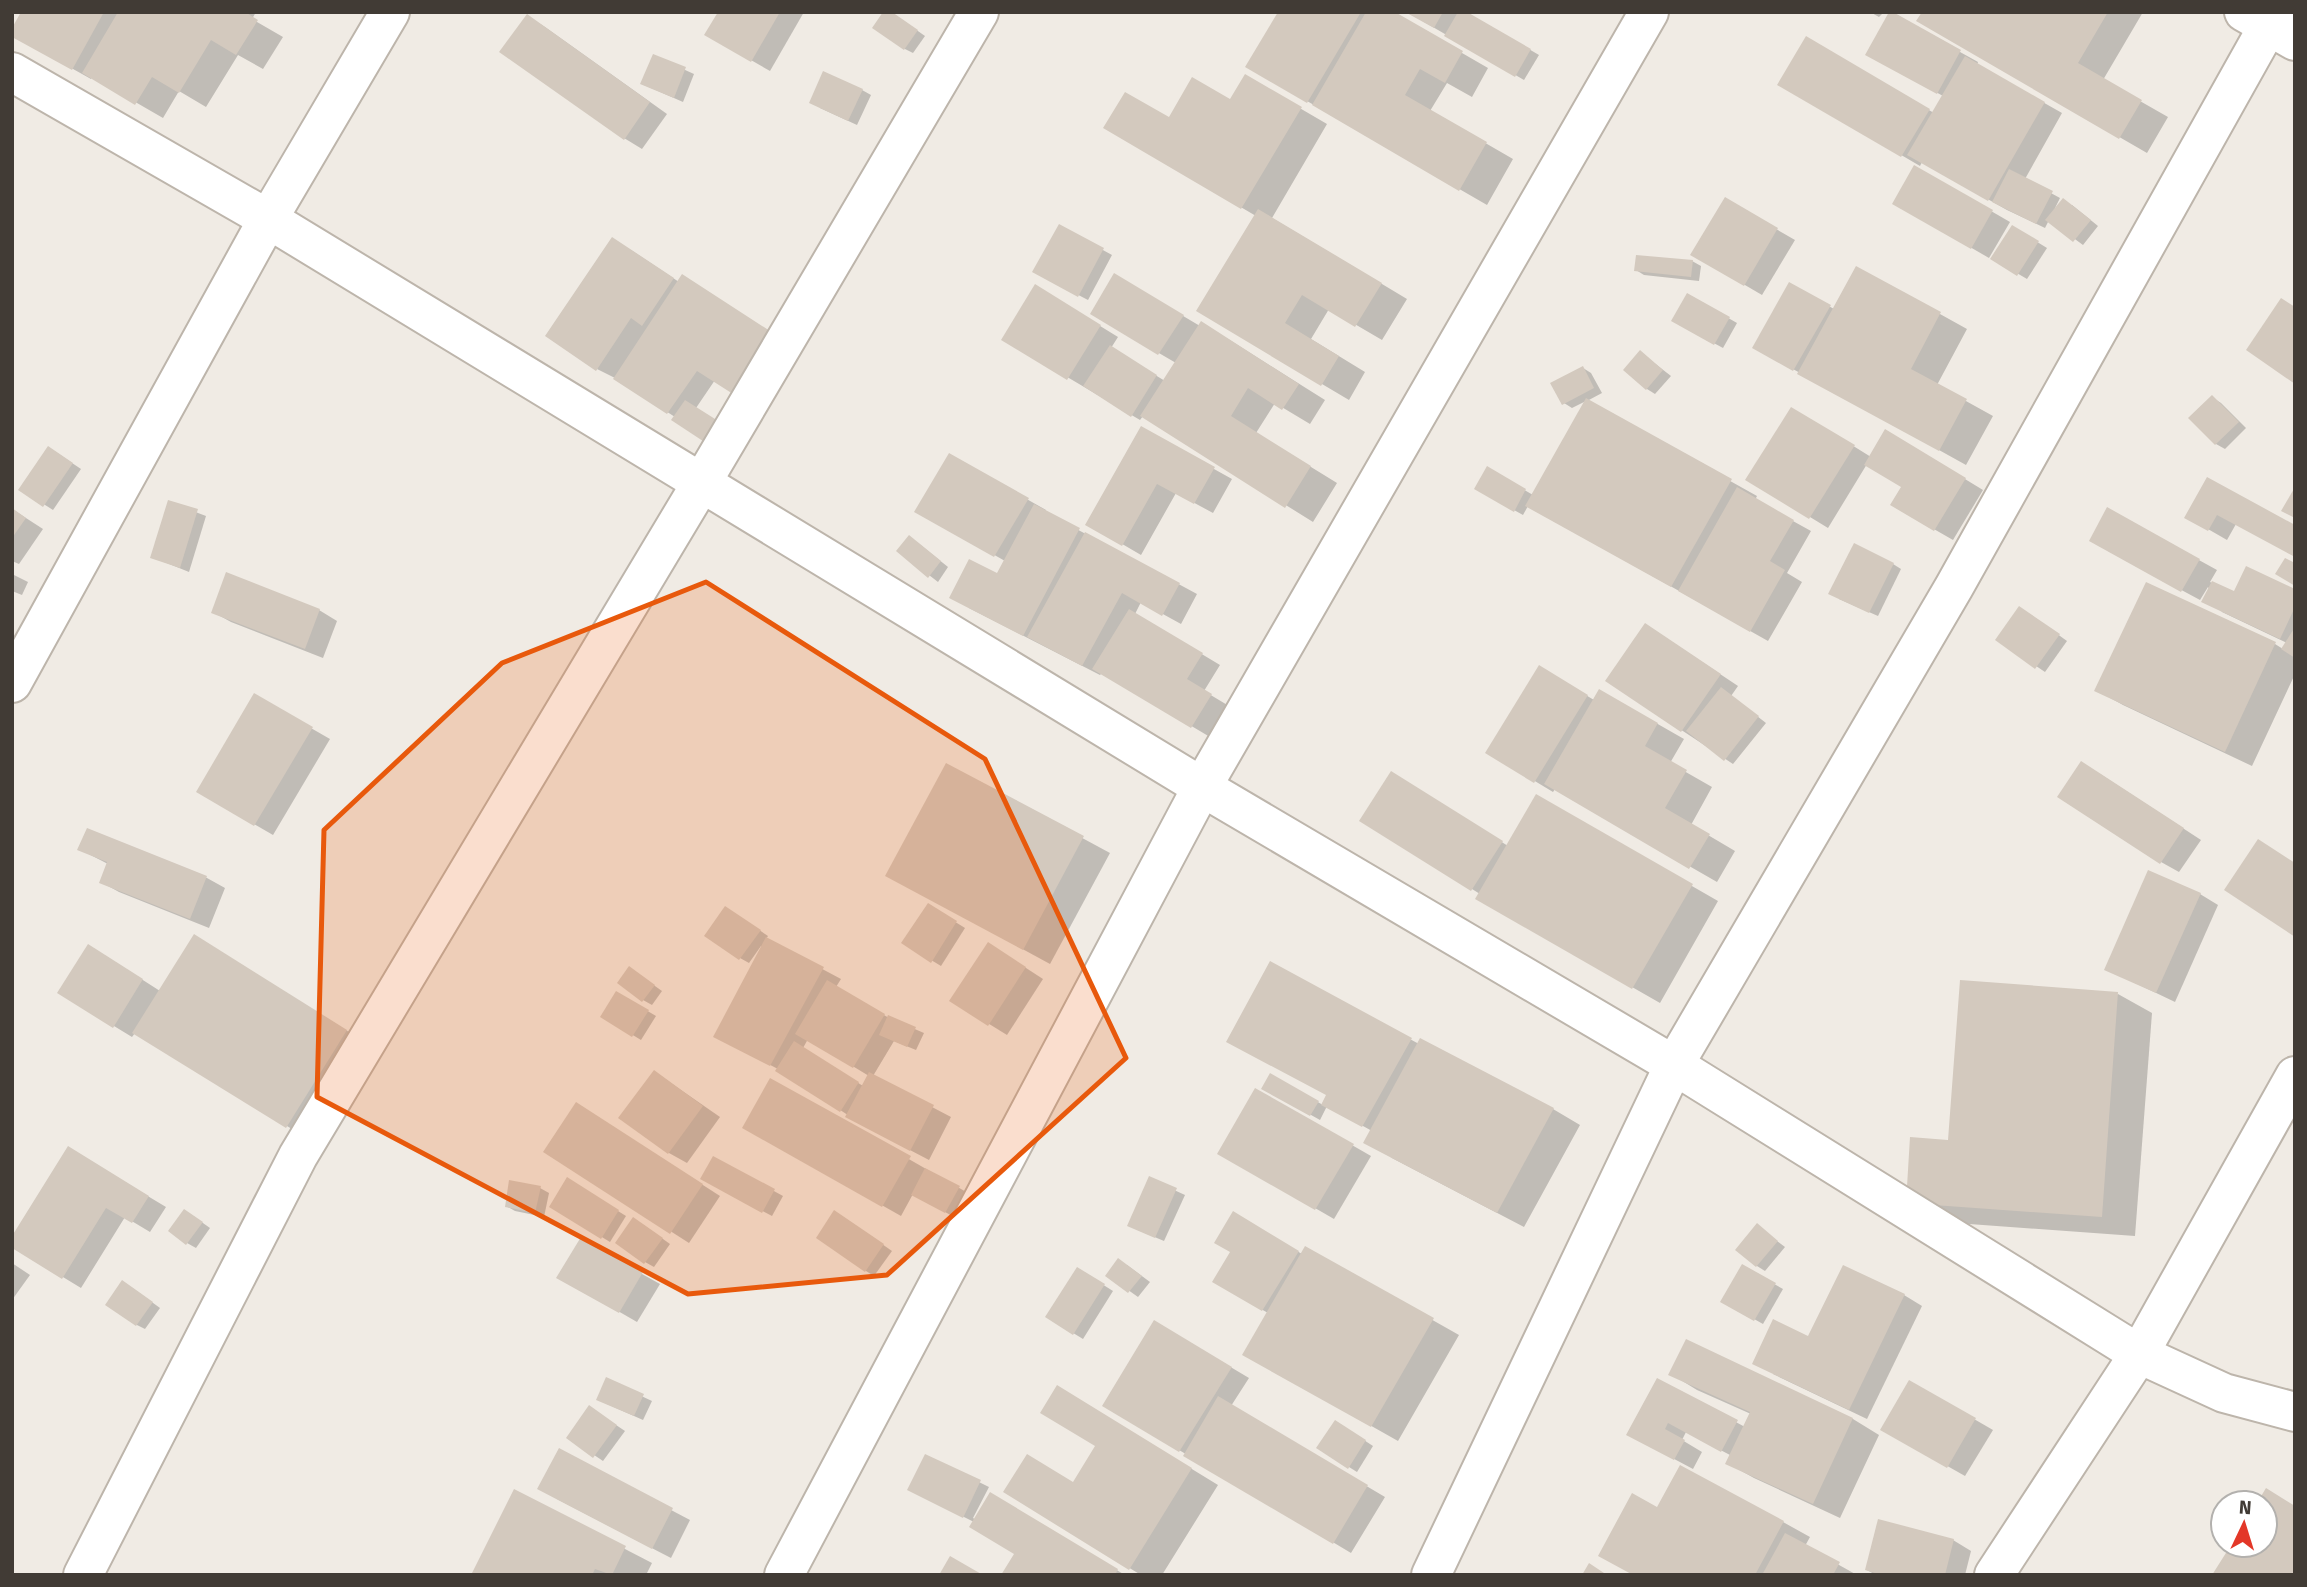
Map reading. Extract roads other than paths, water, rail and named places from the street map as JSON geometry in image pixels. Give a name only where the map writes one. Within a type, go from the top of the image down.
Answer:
[{"type":"street","points":[[12,683],[268,219],[390,12]]},
{"type":"street","points":[[83,1575],[298,1156],[702,482],[979,12]]},
{"type":"street","points":[[785,1575],[1202,787],[1649,12]]},
{"type":"street","points":[[1431,1575],[1674,1065],[1954,587],[2270,23]]},
{"type":"street","points":[[12,72],[268,219],[1202,787],[1674,1065],[2139,1354],[2224,1393],[2295,1412]]},
{"type":"street","points":[[1994,1575],[2139,1354],[2295,1076]]}]
